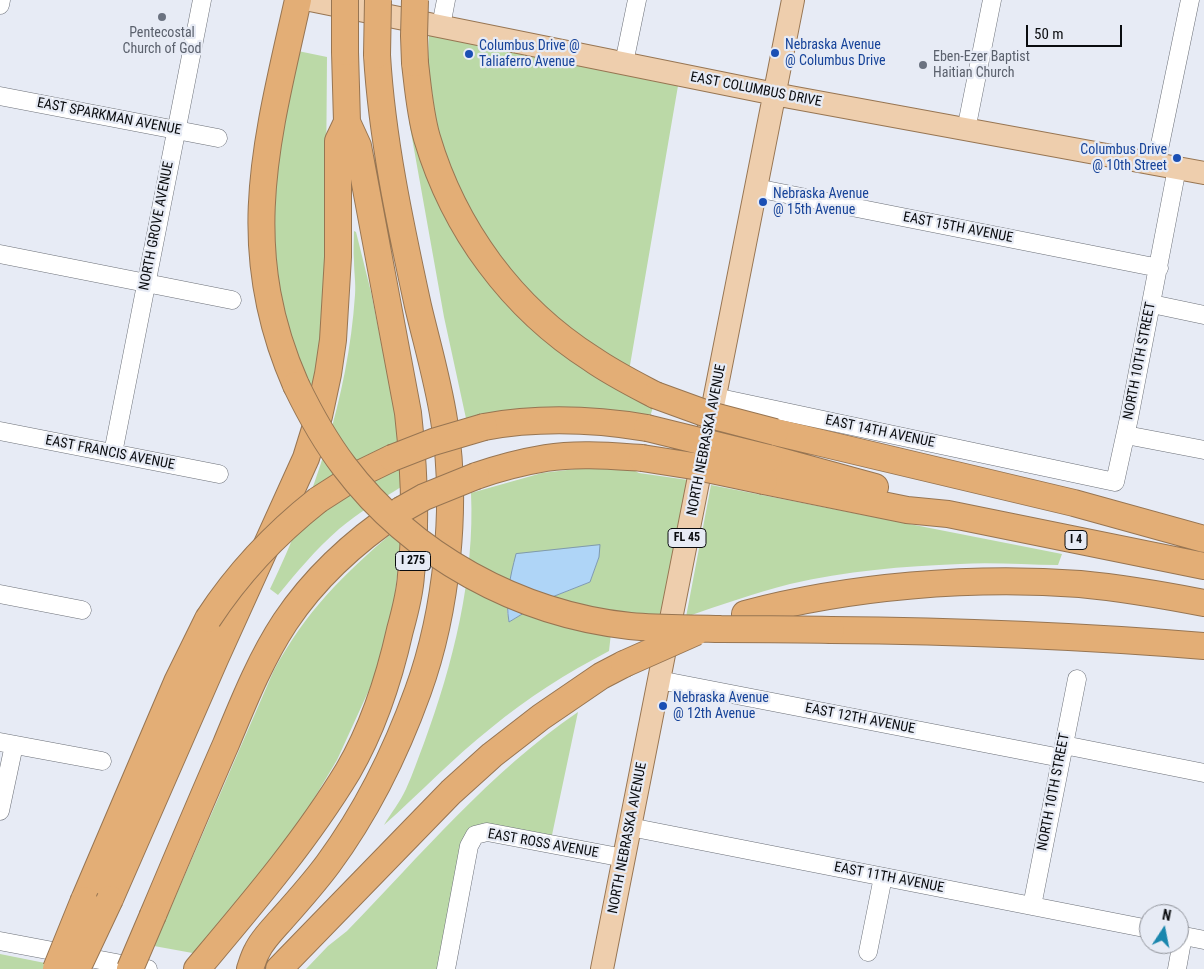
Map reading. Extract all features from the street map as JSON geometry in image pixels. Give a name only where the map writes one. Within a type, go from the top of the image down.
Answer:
[{"type":"highway","points":[[298,0],[267,146],[262,184],[261,240],[264,280],[271,314],[285,359],[296,385],[324,438],[344,466],[379,506],[396,523],[432,550],[497,589],[566,614],[630,626],[916,631],[1204,646]]},
{"type":"highway","name":"I 275","points":[[197,969],[310,829],[348,769],[379,703],[390,673],[406,609],[411,577],[414,513],[411,439],[408,413],[358,146],[347,122],[346,0]]},
{"type":"highway","name":"I 275","points":[[250,969],[257,949],[346,839],[386,769],[419,689],[435,630],[445,572],[450,506],[445,422],[402,226],[381,107],[376,55],[378,0]]},
{"type":"highway","points":[[415,0],[415,63],[419,100],[426,136],[452,206],[486,260],[525,306],[560,337],[591,359],[655,395],[710,415],[1074,503],[1204,539]]},
{"type":"highway","points":[[78,969],[306,458],[328,374],[333,340],[338,257],[338,141],[347,122]]},
{"type":"highway","points":[[56,969],[177,682],[208,619],[224,595],[257,555],[295,518],[318,500],[356,476],[392,458],[432,442],[484,427],[519,422],[607,421],[647,428],[766,470]]},
{"type":"highway","points":[[130,969],[255,676],[284,623],[318,580],[339,558],[378,526],[424,497],[509,465],[548,457],[599,455],[642,458],[693,466],[766,470]]},
{"type":"highway","name":"I 4","points":[[766,470],[908,510],[948,514],[1204,566]]},
{"type":"highway","points":[[279,969],[451,792],[492,754],[540,717],[601,676],[693,633],[744,614],[779,604],[899,586],[1020,582],[1081,584],[1165,595],[1204,603]]},
{"type":"main road","name":"EAST COLUMBUS DRIVE","points":[[310,0],[775,94],[1204,173]]},
{"type":"main road","name":"NORTH NEBRASKA AVENUE","points":[[602,969],[794,0]]},
{"type":"street","points":[[0,5],[1,0]]},
{"type":"street","name":"NORTH GROVE AVENUE","points":[[112,453],[202,0]]},
{"type":"street","points":[[440,26],[446,0]]},
{"type":"street","points":[[624,63],[636,0]]},
{"type":"street","points":[[966,130],[992,0]]},
{"type":"street","name":"NORTH 10TH STREET","points":[[1044,467],[1115,482],[1159,268],[1167,166],[1190,0]]},
{"type":"street","name":"EAST SPARKMAN AVENUE","points":[[0,96],[218,138]]},
{"type":"street","name":"EAST 15TH AVENUE","points":[[756,188],[1159,268]]},
{"type":"street","points":[[0,254],[232,300]]},
{"type":"street","points":[[1152,304],[1204,315]]},
{"type":"street","name":"EAST 14TH AVENUE","points":[[715,397],[1044,467]]},
{"type":"street","name":"EAST FRANCIS AVENUE","points":[[0,431],[219,474]]},
{"type":"street","points":[[1126,435],[1204,450]]},
{"type":"street","points":[[0,594],[82,610]]},
{"type":"street","name":"NORTH 10TH STREET","points":[[1032,906],[1077,679]]},
{"type":"street","name":"EAST 12TH AVENUE","points":[[659,680],[1062,752],[1204,773]]},
{"type":"street","points":[[0,811],[7,743],[102,761]]},
{"type":"street","name":"EAST 11TH AVENUE","points":[[630,828],[1139,927]]},
{"type":"street","name":"EAST ROSS AVENUE","points":[[446,969],[469,846],[475,835],[487,832],[624,858]]},
{"type":"street","points":[[868,952],[882,877]]},
{"type":"street","points":[[1189,937],[1204,940]]},
{"type":"street","points":[[0,941],[148,969]]},
{"type":"street","points":[[1177,969],[1179,954]]},
{"type":"green space","points":[[429,31],[679,80],[629,371],[601,355],[519,286],[463,201],[443,148],[436,120],[428,64]]},
{"type":"green space","points":[[298,51],[327,57],[325,311],[311,395],[291,339],[276,270],[273,244],[275,175]]},
{"type":"green space","points":[[414,119],[455,230],[654,405],[649,419],[467,423],[444,317],[409,121]]},
{"type":"green space","points":[[354,231],[356,232],[371,292],[396,418],[401,487],[361,512],[339,529],[278,595],[270,589],[301,519],[314,483],[337,409],[345,371],[355,295]]},
{"type":"green space","points":[[584,468],[606,468],[688,480],[662,619],[613,615],[609,651],[548,686],[519,706],[463,751],[384,825],[411,778],[435,713],[453,652],[466,588],[471,524],[471,493],[542,473]],"holes":[[[599,557],[590,582],[547,599],[509,622],[507,610]]]},
{"type":"green space","points":[[711,485],[1062,554],[1058,565],[985,563],[939,565],[875,570],[811,579],[738,599],[686,617]]},
{"type":"green space","points":[[393,532],[401,542],[394,602],[374,679],[337,760],[303,817],[198,954],[154,946],[274,670],[286,649],[299,629],[327,595]]},
{"type":"green space","points":[[578,712],[552,835],[493,825],[464,839],[437,969],[306,969],[328,946],[347,931],[429,844],[486,788],[515,761]]},
{"type":"green space","points":[[0,954],[55,965],[53,969],[0,969]]},
{"type":"water","points":[[600,545],[599,557],[590,582],[547,599],[509,622],[508,596],[516,554]]},
{"type":"place","name":"Pentecostal Church of God","points":[[162,17]]},
{"type":"place","name":"Nebraska Avenue @ Columbus Drive","points":[[775,53]]},
{"type":"place","name":"Columbus Drive @ Taliaferro Avenue","points":[[469,54]]},
{"type":"place","name":"Eben-Ezer Baptist Haitian Church","points":[[923,65]]},
{"type":"place","name":"Columbus Drive @ 10th Street","points":[[1177,158]]},
{"type":"place","name":"Nebraska Avenue @ 15th Avenue","points":[[763,202]]},
{"type":"place","name":"Nebraska Avenue @ 12th Avenue","points":[[663,706]]}]
